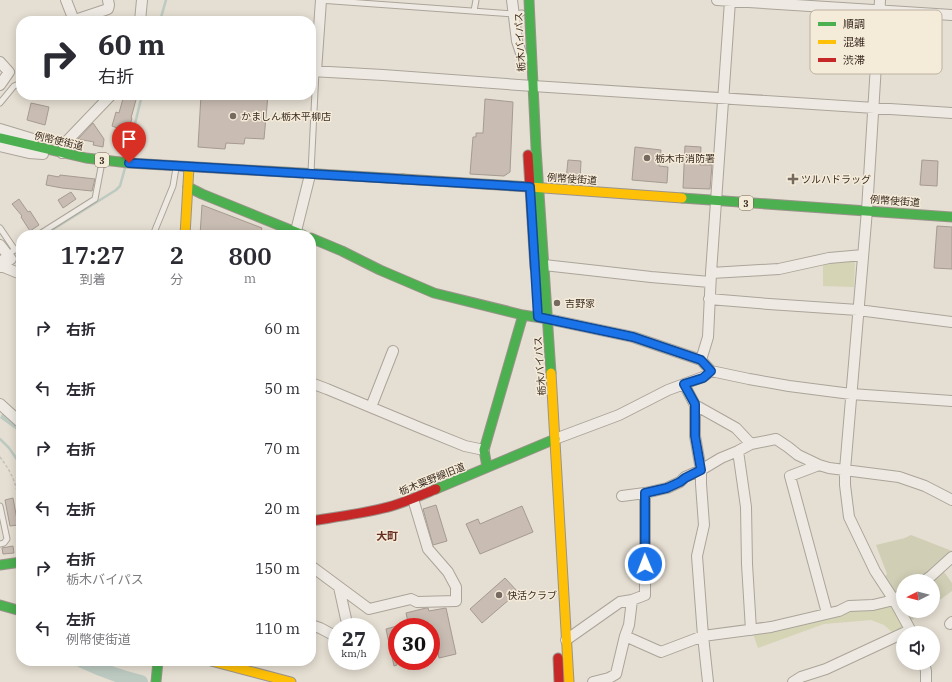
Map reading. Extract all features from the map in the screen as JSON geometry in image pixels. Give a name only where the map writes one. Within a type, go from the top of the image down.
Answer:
[{"type":"main road","name":"栃木バイパス","points":[[518,14],[521,0]]},
{"type":"main road","name":"栃木バイパス","points":[[529,0],[530,187],[536,279]]},
{"type":"main road","name":"栃木バイパス","points":[[523,59],[529,86],[540,188],[544,266],[540,317],[548,442],[569,682]]},
{"type":"main road","name":"例幣使街道","points":[[0,138],[86,158],[102,160],[189,167],[530,187],[952,217]]},
{"type":"main road","points":[[185,230],[189,167]]},
{"type":"main road","points":[[188,187],[288,230]]},
{"type":"main road","points":[[316,240],[434,293],[523,315],[540,317]]},
{"type":"main road","points":[[487,467],[484,450],[523,315]]},
{"type":"main road","name":"栃木粟野線旧道","points":[[316,520],[385,508],[413,499],[548,442]]},
{"type":"main road","points":[[1,563],[16,558]]},
{"type":"main road","points":[[0,605],[16,610]]},
{"type":"main road","points":[[558,652],[559,682]]},
{"type":"main road","points":[[157,678],[158,666]]},
{"type":"main road","points":[[230,666],[291,682]]},
{"type":"street","points":[[66,0],[72,16]]},
{"type":"street","points":[[87,16],[108,9],[108,0]]},
{"type":"street","points":[[140,16],[142,0]]},
{"type":"street","points":[[316,51],[321,0]]},
{"type":"street","points":[[512,0],[518,14],[517,40],[523,59]]},
{"type":"street","points":[[530,39],[536,9],[536,0]]},
{"type":"street","points":[[717,0],[865,10]]},
{"type":"street","points":[[701,360],[708,337],[710,278],[730,1]]},
{"type":"street","points":[[942,14],[952,15]]},
{"type":"street","points":[[0,62],[9,72],[0,85]]},
{"type":"street","points":[[316,71],[952,113]]},
{"type":"street","points":[[876,74],[867,210],[844,470],[844,486],[849,517],[875,571],[894,600],[908,626]]},
{"type":"street","points":[[0,146],[42,154],[59,152],[66,142],[106,100]]},
{"type":"street","points":[[0,129],[31,138],[59,152]]},
{"type":"street","points":[[299,230],[310,174]]},
{"type":"street","points":[[0,245],[5,259],[16,269]]},
{"type":"street","points":[[544,266],[580,268],[651,277],[710,278],[779,269],[829,258],[863,254]]},
{"type":"street","points":[[709,300],[858,310],[952,322]]},
{"type":"street","points":[[540,317],[633,337],[701,360],[711,371],[749,379],[851,394],[952,401]]},
{"type":"street","points":[[371,407],[393,352]]},
{"type":"street","points":[[548,442],[619,415],[668,390],[703,378],[711,371]]},
{"type":"street","points":[[684,384],[695,404],[695,436],[701,470],[704,525],[697,556],[703,636],[711,682]]},
{"type":"street","points":[[316,386],[371,407],[423,430],[465,446],[484,450]]},
{"type":"street","points":[[0,404],[16,416]]},
{"type":"street","points":[[695,404],[736,428],[751,444]]},
{"type":"street","points":[[622,496],[667,488],[720,458],[751,444],[776,439],[798,455],[819,465],[829,468],[899,477],[925,486],[952,500]]},
{"type":"street","points":[[738,451],[746,507],[747,564],[751,630]]},
{"type":"street","points":[[819,465],[790,476],[827,613]]},
{"type":"street","points":[[566,640],[620,602],[632,600],[645,595],[645,493]]},
{"type":"street","points":[[316,570],[369,609],[411,599],[417,602],[456,601],[456,587],[448,572],[428,548],[413,499]]},
{"type":"street","points":[[933,574],[952,557]]},
{"type":"street","points":[[339,587],[346,618]]},
{"type":"street","points":[[594,682],[609,678],[616,674],[629,625],[632,600]]},
{"type":"street","points":[[625,636],[661,652],[703,636],[772,627],[839,610],[849,606],[873,605],[894,600]]},
{"type":"street","points":[[316,627],[328,632]]},
{"type":"street","points":[[792,682],[801,677],[826,669],[896,638]]},
{"type":"street","points":[[926,670],[926,682]]},
{"type":"lane","points":[[318,0],[518,14]]},
{"type":"lane","points":[[474,11],[476,0]]},
{"type":"lane","points":[[0,103],[16,85]]},
{"type":"lane","points":[[310,174],[313,100]]},
{"type":"lane","points":[[46,230],[95,199],[102,160]]},
{"type":"lane","points":[[155,230],[173,186],[176,166]]},
{"type":"lane","points":[[0,228],[5,259],[16,250]]},
{"type":"lane","points":[[0,506],[7,539],[4,543],[0,544]]},
{"type":"path","points":[[0,457],[16,485]]},
{"type":"green space","points":[[855,259],[854,287],[823,286],[823,265]]},
{"type":"green space","points":[[888,605],[896,607],[896,618],[902,618],[906,626],[896,626],[896,636],[884,625],[871,620],[824,624],[758,648],[753,634],[846,612]]},
{"type":"shaded area","points":[[3,412],[16,423],[16,430],[0,418]]},
{"type":"shaded area","points":[[911,535],[952,552],[928,574],[896,574],[896,595],[894,596],[883,579],[887,574],[876,545],[905,538]]},
{"type":"shaded area","points":[[944,572],[952,583],[952,591],[940,600],[940,575]]},
{"type":"shaded area","points":[[906,618],[915,618],[909,622]]},
{"type":"building","points":[[485,99],[513,102],[510,172],[504,176],[470,174],[473,137],[476,137],[476,133],[483,133]]},
{"type":"building","points":[[123,100],[136,100],[128,132],[112,126],[116,112],[119,113]]},
{"type":"building","name":"かましん栃木平柳店","points":[[201,100],[268,100],[264,139],[245,138],[244,144],[226,143],[225,149],[198,147]]},
{"type":"building","points":[[31,103],[49,107],[45,125],[27,120]]},
{"type":"building","points":[[93,123],[104,139],[103,147],[93,145],[94,142],[78,139]]},
{"type":"building","points":[[685,146],[701,147],[700,165],[712,165],[710,189],[683,188]]},
{"type":"building","name":"栃木市消防署","points":[[635,147],[661,150],[659,166],[668,167],[667,183],[632,180]]},
{"type":"building","points":[[568,160],[581,161],[580,181],[566,180]]},
{"type":"building","points":[[922,160],[938,161],[937,186],[920,185]]},
{"type":"building","points":[[48,175],[95,179],[92,191],[46,185]]},
{"type":"building","points":[[71,192],[76,199],[63,208],[58,200]]},
{"type":"building","points":[[19,199],[28,212],[30,211],[39,225],[29,230],[21,217],[22,216],[12,204]]},
{"type":"building","points":[[202,205],[262,228],[261,230],[200,230]]},
{"type":"building","points":[[937,226],[952,227],[952,269],[934,268]]},
{"type":"building","points":[[13,498],[16,514],[16,525],[10,526],[5,500]]},
{"type":"building","points":[[436,505],[447,541],[433,545],[423,509]]},
{"type":"building","points":[[522,506],[533,532],[480,554],[466,524],[478,519],[480,524]]},
{"type":"building","points":[[13,546],[14,553],[3,554],[2,548]]},
{"type":"building","points":[[505,578],[518,592],[482,623],[470,609]]},
{"type":"building","points":[[426,608],[428,608],[429,611],[446,608],[456,654],[440,658],[440,618],[407,618],[406,613]]},
{"type":"waterway","points":[[161,16],[166,0]]},
{"type":"waterway","points":[[127,157],[141,100]]},
{"type":"waterway","points":[[52,230],[116,190],[120,186],[125,168]]},
{"type":"waterway","points":[[0,439],[16,458]]},
{"type":"waterway","points":[[94,666],[141,682]]},
{"type":"traffic: fast","points":[[529,0],[536,148],[551,373]]},
{"type":"traffic: fast","points":[[0,138],[86,158],[129,163],[403,179]]},
{"type":"traffic: fast","points":[[188,187],[291,230]]},
{"type":"traffic: fast","points":[[682,198],[952,217]]},
{"type":"traffic: fast","points":[[316,240],[434,293],[523,315]]},
{"type":"traffic: fast","points":[[487,467],[484,450],[523,315],[548,319]]},
{"type":"traffic: fast","points":[[436,489],[555,439]]},
{"type":"traffic: fast","points":[[0,565],[16,563]]},
{"type":"traffic: fast","points":[[0,605],[16,610]]},
{"type":"traffic: fast","points":[[156,682],[158,666]]},
{"type":"traffic: slow","points":[[185,230],[189,167]]},
{"type":"traffic: slow","points":[[403,179],[682,198]]},
{"type":"traffic: slow","points":[[551,373],[569,682]]},
{"type":"traffic: slow","points":[[230,666],[291,682]]},
{"type":"traffic: jam","points":[[528,155],[535,268]]},
{"type":"traffic: jam","points":[[316,520],[357,514],[391,506],[436,489]]},
{"type":"traffic: jam","points":[[558,658],[559,682]]},
{"type":"place","name":"かましん栃木平柳店","points":[[233,116]]},
{"type":"place","name":"栃木市消防署","points":[[647,158]]},
{"type":"place","name":"ツルハドラッグ","points":[[793,179]]},
{"type":"place","name":"吉野家","points":[[557,303]]},
{"type":"place","name":"快活クラブ","points":[[499,595]]},
{"type":"district","name":"大町","points":[[387,536]]},
{"type":"route","points":[[129,163],[530,187],[538,317],[633,337],[701,360],[711,371],[703,378],[684,384],[695,404],[695,436],[701,470],[667,488],[645,493],[645,564]]}]
